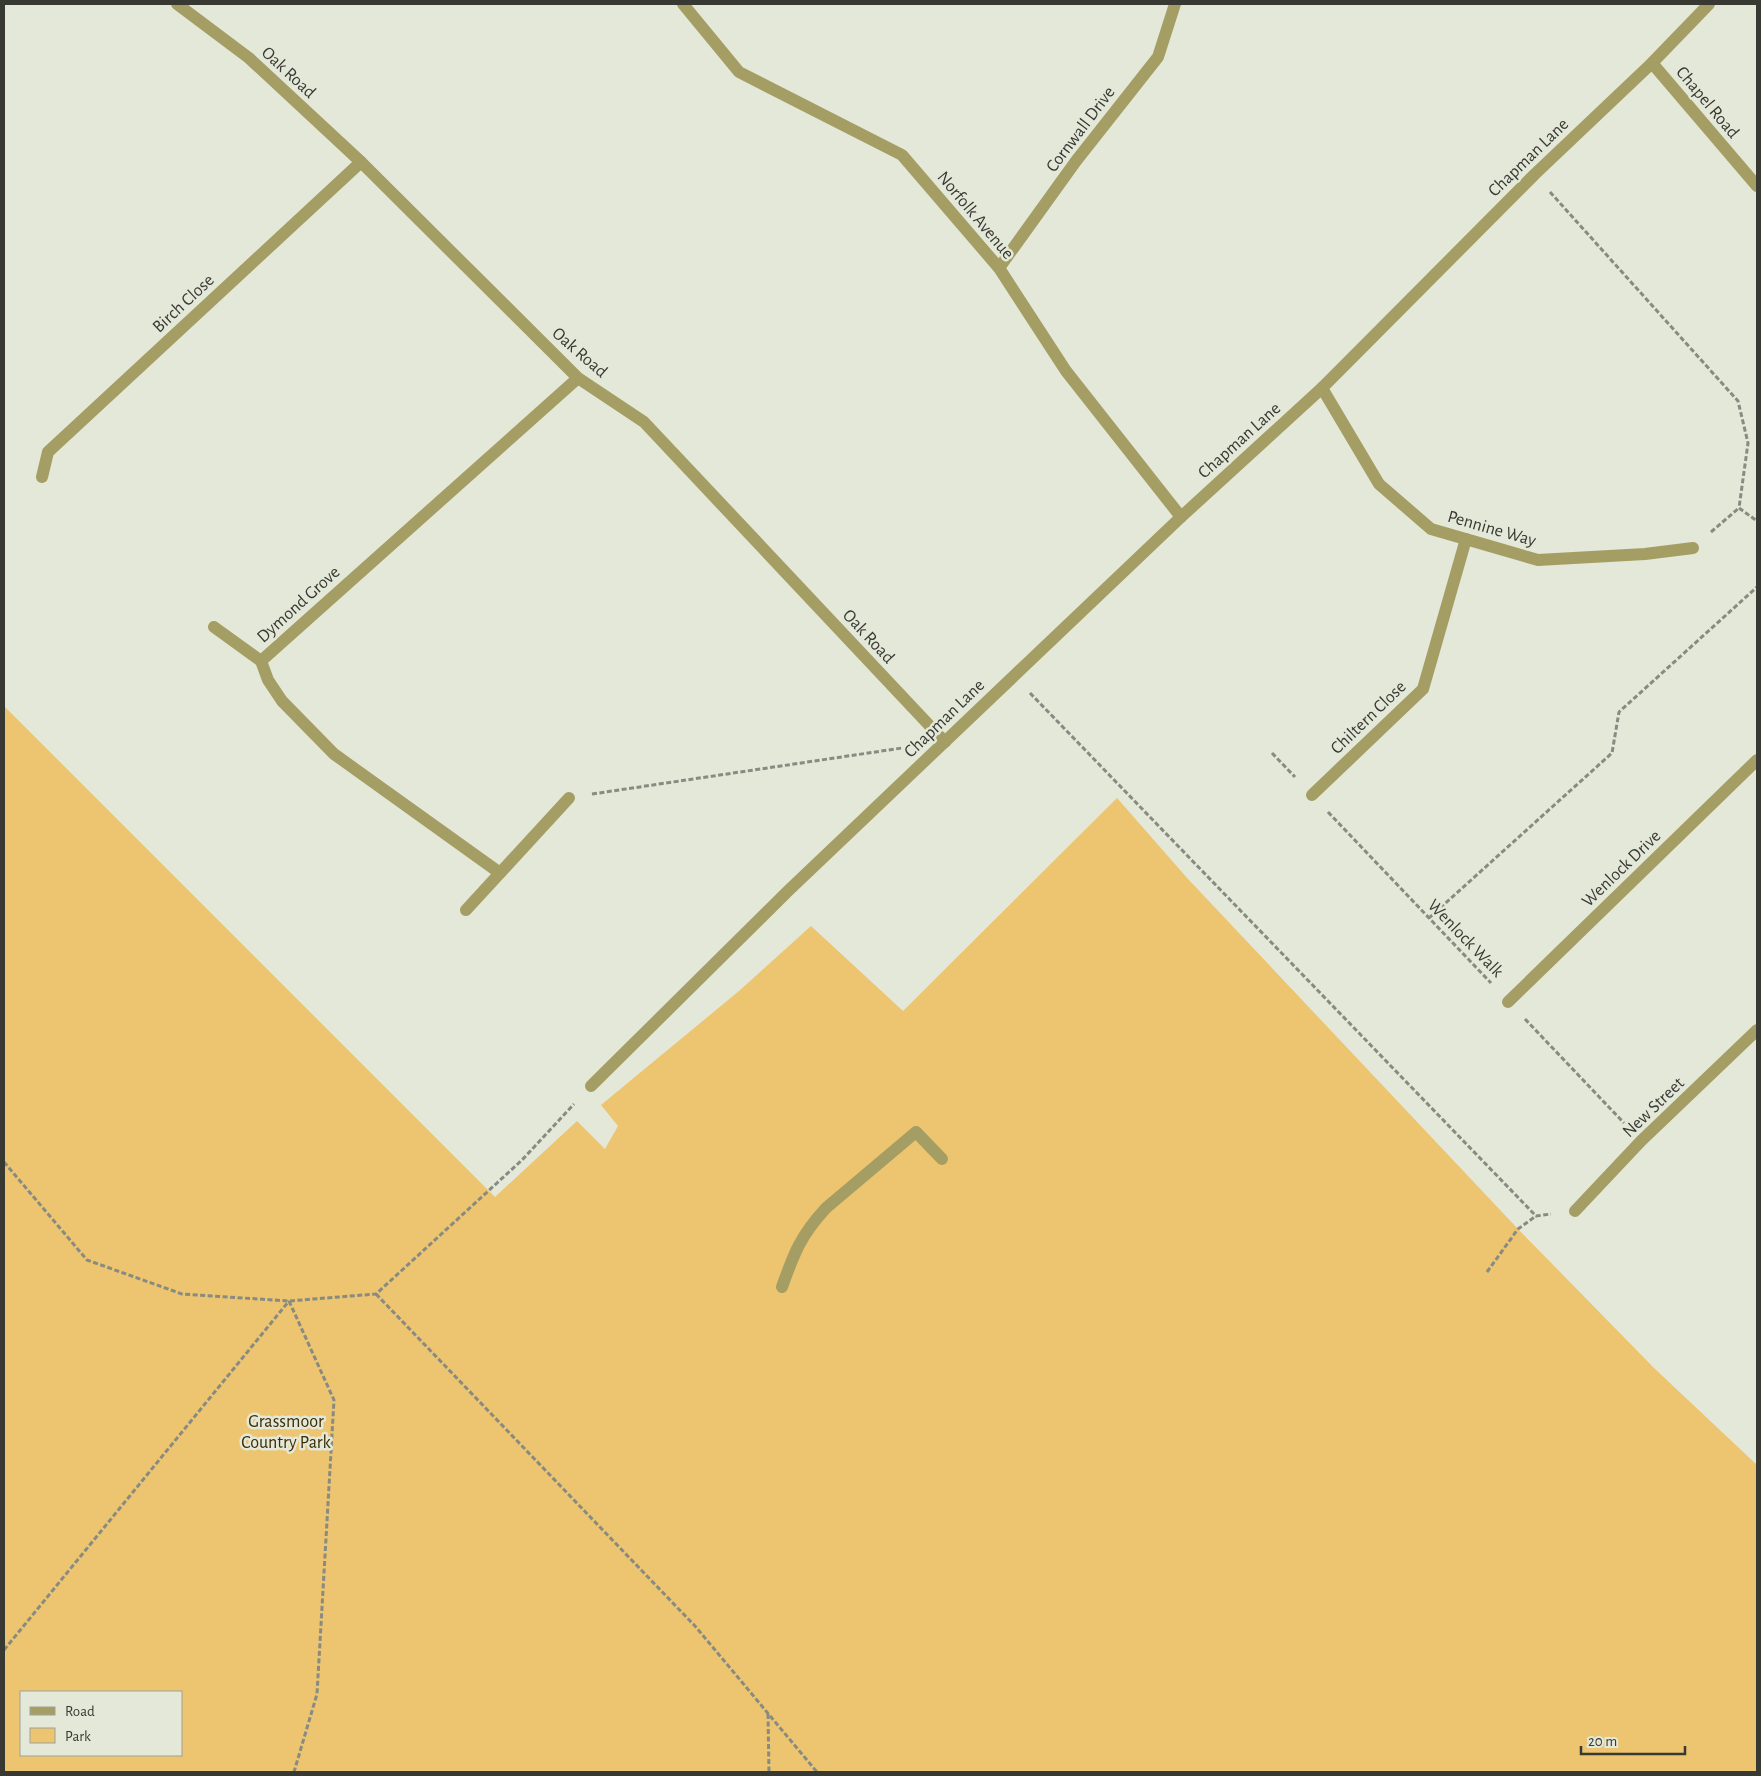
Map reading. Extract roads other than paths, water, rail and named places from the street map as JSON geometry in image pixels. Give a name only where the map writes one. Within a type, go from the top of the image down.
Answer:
[{"type":"street","name":"Oak Road","points":[[177,4],[249,58],[361,162],[578,378],[644,422],[945,742]]},
{"type":"street","name":"Norfolk Avenue","points":[[683,4],[739,72],[902,155],[999,268],[1066,371],[1180,517]]},
{"type":"street","name":"Cornwall Drive","points":[[999,268],[1076,161],[1158,57],[1175,4]]},
{"type":"street","name":"Chapman Lane","points":[[591,1086],[784,894],[1180,517],[1322,388],[1535,174],[1652,62],[1709,4]]},
{"type":"street","name":"Chapel Road","points":[[1652,62],[1757,186]]},
{"type":"street","name":"Birch Close","points":[[42,477],[48,452],[361,162]]},
{"type":"street","name":"Dymond Grove","points":[[500,873],[334,754],[282,701],[268,680],[260,661],[578,378]]},
{"type":"street","name":"Pennine Way","points":[[1322,388],[1379,484],[1431,529],[1538,560],[1646,554],[1693,548]]},
{"type":"street","name":"Chiltern Close","points":[[1312,795],[1422,689],[1466,539]]},
{"type":"street","points":[[214,627],[260,661]]},
{"type":"street","name":"Wenlock Drive","points":[[1508,1002],[1757,760]]},
{"type":"street","points":[[466,910],[569,798]]},
{"type":"street","name":"New Street","points":[[1575,1211],[1641,1141],[1757,1030]]},
{"type":"street","points":[[782,1287],[802,1236],[814,1220],[916,1132],[942,1159]]},
{"type":"park label","name":"Grassmoor Country Park","points":[[286,1431]]}]
